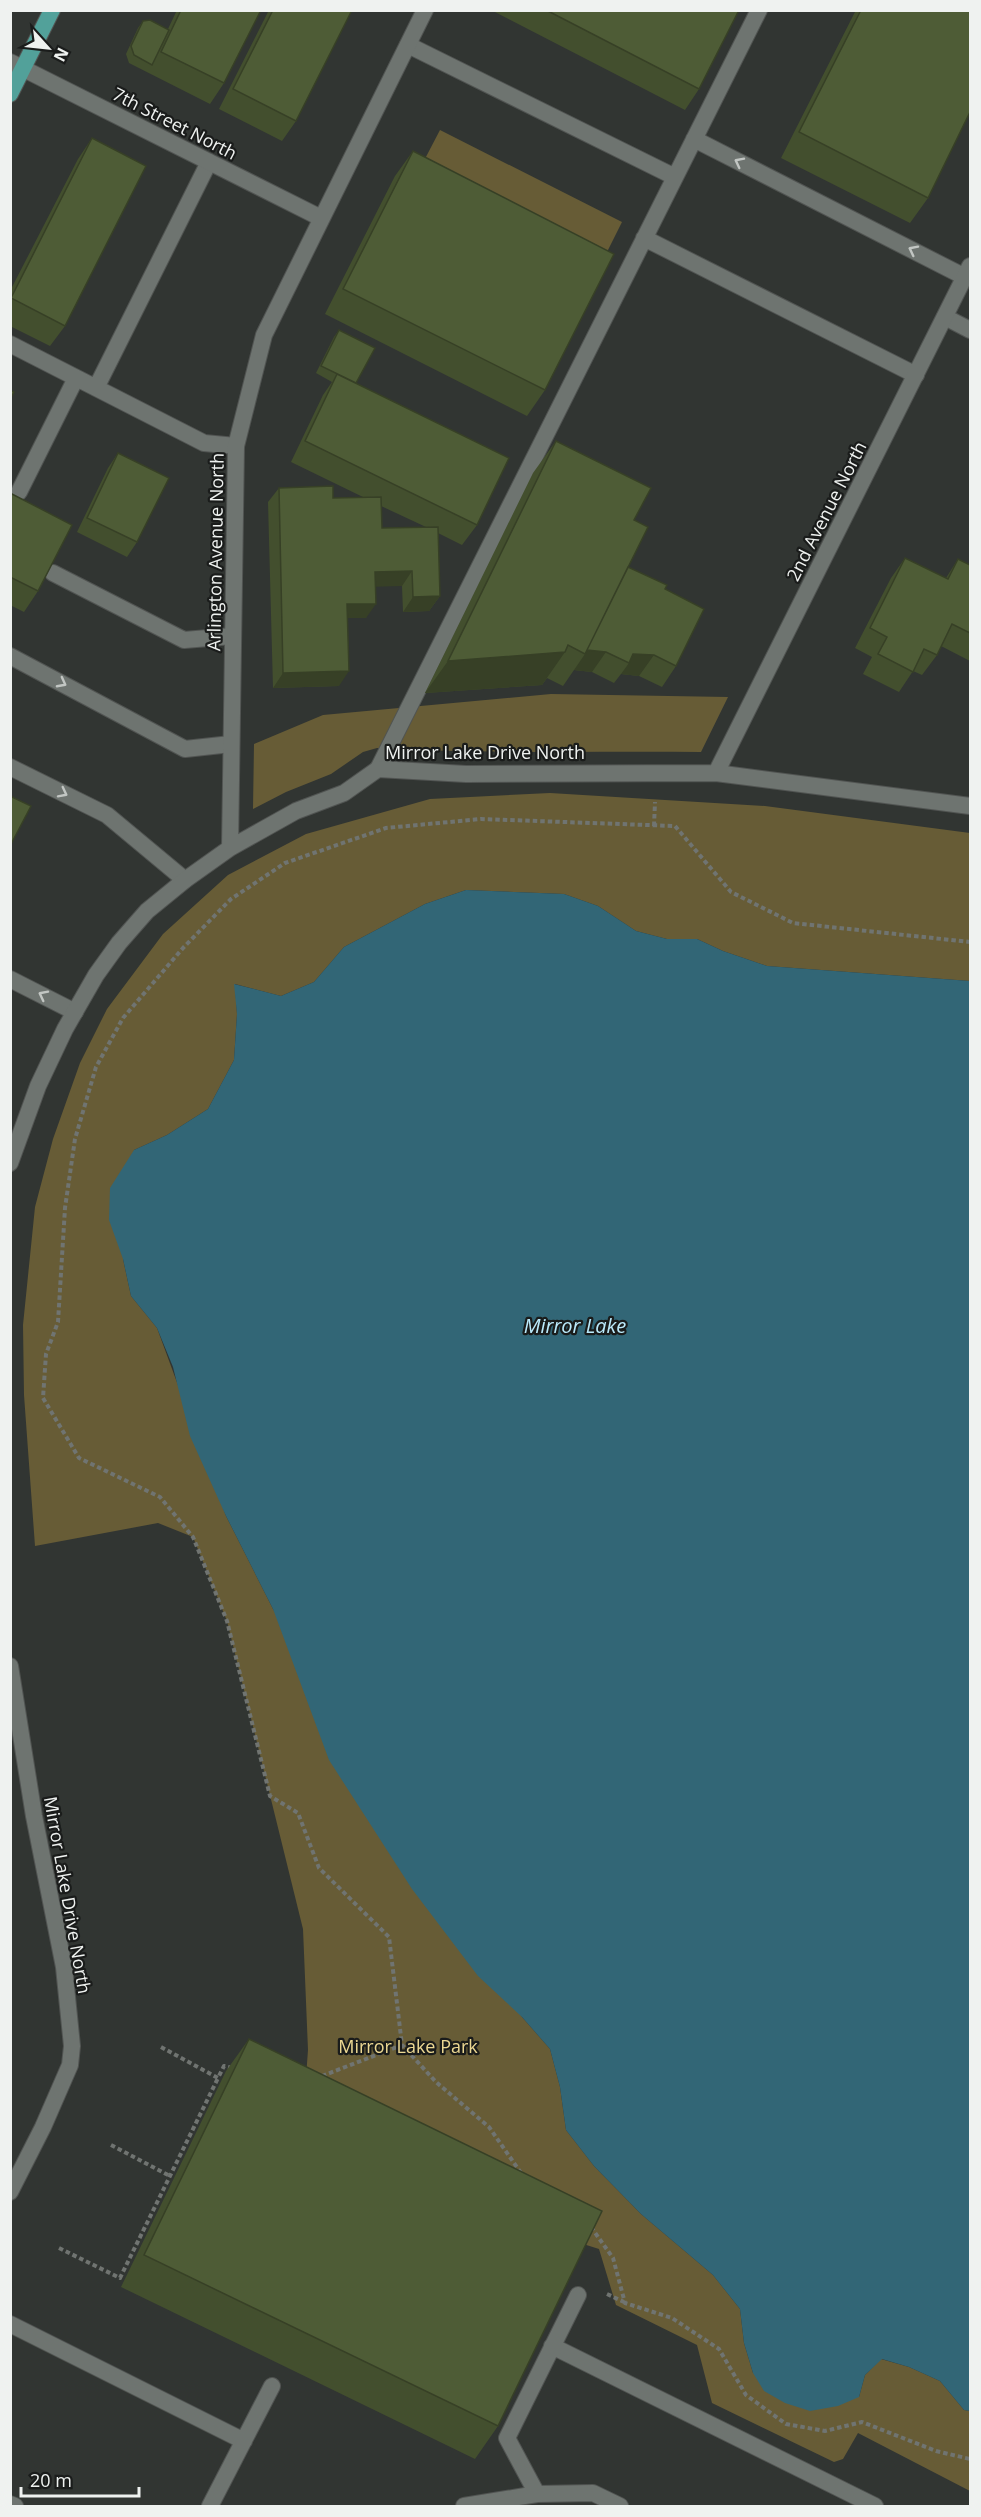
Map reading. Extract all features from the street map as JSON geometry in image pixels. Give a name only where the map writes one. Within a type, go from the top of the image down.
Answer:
[{"type":"main road","points":[[10,94],[17,65],[52,10]]},
{"type":"street","name":"Arlington Avenue North","points":[[230,848],[236,446],[264,335],[425,10]]},
{"type":"street","points":[[378,769],[759,10]]},
{"type":"street","points":[[408,45],[675,177]]},
{"type":"street","name":"7th Street North","points":[[17,65],[321,218]]},
{"type":"street","points":[[694,139],[968,271]]},
{"type":"street","points":[[96,388],[209,162]]},
{"type":"street","points":[[644,238],[916,375]]},
{"type":"street","name":"2nd Avenue North","points":[[716,773],[968,271]]},
{"type":"street","points":[[945,318],[970,330]]},
{"type":"street","points":[[10,344],[204,443],[236,446]]},
{"type":"street","points":[[19,492],[76,378]]},
{"type":"street","points":[[53,573],[184,640],[233,636]]},
{"type":"street","points":[[10,656],[185,749],[231,744]]},
{"type":"street","points":[[10,767],[107,815],[185,880]]},
{"type":"street","name":"Mirror Lake Drive North","points":[[10,1163],[38,1086],[75,1012],[96,975],[119,943],[147,911],[230,848],[296,811],[344,793],[378,769],[466,774],[716,773],[970,806]]},
{"type":"street","points":[[10,979],[75,1012]]},
{"type":"street","name":"Mirror Lake Drive North","points":[[10,1666],[34,1816],[64,1967],[72,2046],[70,2065],[44,2127],[10,2192]]},
{"type":"street","points":[[537,2494],[507,2438],[578,2295]]},
{"type":"street","points":[[10,2324],[244,2441]]},
{"type":"street","points":[[552,2346],[875,2506]]},
{"type":"street","points":[[210,2506],[272,2386]]},
{"type":"street","points":[[464,2506],[537,2494],[593,2493],[620,2506]]},
{"type":"street","points":[[10,2504],[15,2506]]},
{"type":"path","points":[[654,825],[655,800]]},
{"type":"path","points":[[523,2176],[489,2127],[435,2082],[402,2045],[389,1936],[319,1868],[298,1813],[270,1796],[226,1621],[193,1537],[160,1497],[79,1458],[43,1398],[46,1354],[58,1322],[65,1208],[75,1139],[96,1067],[123,1017],[183,948],[231,899],[285,863],[386,828],[481,819],[675,826],[731,892],[793,923],[970,942]]},
{"type":"path","points":[[312,2080],[402,2045]]},
{"type":"path","points":[[161,2047],[218,2078]]},
{"type":"path","points":[[59,2248],[120,2278],[224,2066],[239,2070]]},
{"type":"path","points":[[111,2145],[170,2176]]},
{"type":"path","points":[[588,2223],[613,2258],[625,2303],[672,2318],[719,2349],[746,2395],[786,2424],[825,2432],[862,2422],[936,2451],[970,2459]]},
{"type":"green space","points":[[440,130],[622,222],[599,268],[416,176]]},
{"type":"green space","points":[[551,694],[728,697],[701,752],[498,752],[377,748],[363,752],[331,774],[286,792],[253,809],[254,744],[323,715]]},
{"type":"green space","name":"Mirror Lake Park","points":[[550,793],[765,806],[970,833],[970,981],[767,966],[723,951],[697,939],[667,939],[636,931],[598,906],[564,894],[466,890],[425,904],[344,947],[314,982],[281,996],[235,984],[237,1014],[234,1060],[208,1109],[167,1135],[134,1150],[123,1259],[131,1296],[157,1328],[226,1516],[273,1609],[522,2017],[550,2049],[560,2087],[566,2130],[594,2166],[641,2214],[713,2275],[740,2309],[744,2343],[753,2373],[859,2397],[865,2375],[881,2359],[909,2367],[940,2381],[964,2410],[970,2411],[970,2491],[858,2433],[843,2459],[834,2462],[712,2403],[697,2345],[616,2305],[599,2249],[580,2243],[304,2104],[308,2050],[303,1929],[227,1621],[193,1537],[158,1523],[35,1546],[24,1395],[23,1325],[35,1207],[53,1139],[80,1063],[107,1009],[163,934],[228,875],[306,834],[430,799]]},
{"type":"water","name":"Mirror Lake","points":[[466,890],[564,894],[598,906],[636,931],[667,939],[697,939],[723,951],[767,966],[970,981],[970,2411],[964,2410],[940,2381],[909,2367],[882,2359],[865,2375],[859,2397],[838,2406],[810,2411],[785,2403],[764,2391],[753,2373],[744,2343],[740,2309],[713,2275],[641,2214],[594,2166],[566,2130],[560,2087],[550,2049],[522,2017],[478,1976],[412,1889],[329,1760],[273,1609],[226,1516],[190,1436],[173,1367],[157,1328],[131,1296],[123,1259],[109,1220],[110,1188],[134,1150],[167,1135],[208,1109],[234,1060],[237,1014],[234,984],[281,996],[314,982],[344,947],[425,904]]},
{"type":"building","points":[[181,10],[261,10],[224,83],[161,52]]},
{"type":"building","points":[[273,10],[352,10],[296,121],[233,89]]},
{"type":"building","points":[[546,10],[739,10],[699,89]]},
{"type":"building","points":[[861,10],[970,10],[970,112],[928,198],[799,132]]},
{"type":"building","points":[[150,20],[169,30],[152,65],[134,55],[131,46],[143,21]]},
{"type":"building","points":[[92,138],[146,166],[65,326],[11,298]]},
{"type":"building","points":[[413,151],[614,254],[545,390],[343,289]]},
{"type":"building","points":[[339,330],[375,348],[356,383],[321,366]]},
{"type":"building","points":[[337,374],[509,458],[477,525],[305,441]]},
{"type":"building","points":[[556,441],[651,488],[634,520],[648,527],[585,654],[568,645],[565,652],[448,661]]},
{"type":"building","points":[[118,453],[169,478],[137,542],[87,518]]},
{"type":"building","points":[[333,486],[333,498],[381,497],[382,528],[438,527],[440,596],[413,597],[412,571],[375,572],[376,604],[347,604],[349,671],[283,673],[279,488]]},
{"type":"building","points":[[10,493],[72,525],[38,591],[10,577]]},
{"type":"building","points":[[905,558],[948,579],[958,559],[970,565],[970,633],[952,624],[937,655],[924,649],[913,672],[878,654],[887,637],[870,628]]},
{"type":"building","points":[[628,567],[667,585],[665,589],[704,609],[676,666],[654,655],[633,654],[629,663],[606,652],[587,650]]},
{"type":"building","points":[[10,796],[31,806],[10,846]]},
{"type":"building","points":[[249,2039],[602,2211],[498,2426],[144,2255]]}]
